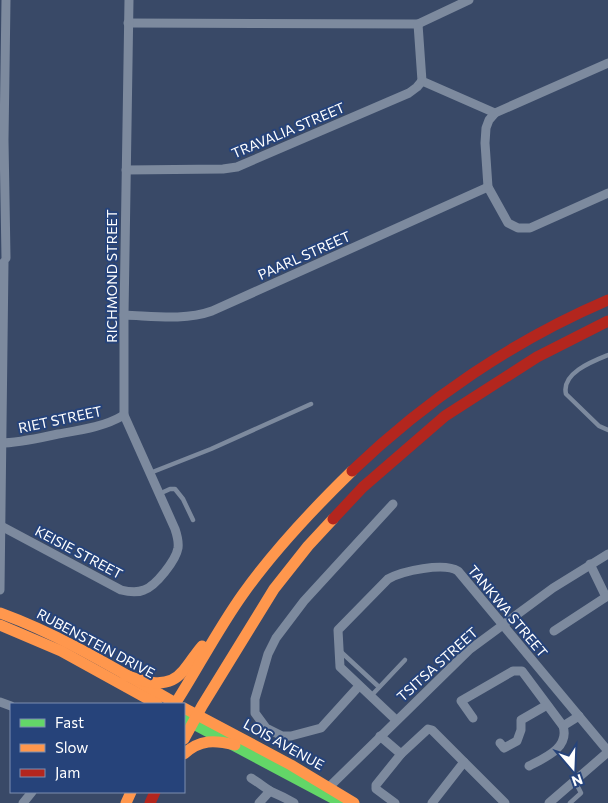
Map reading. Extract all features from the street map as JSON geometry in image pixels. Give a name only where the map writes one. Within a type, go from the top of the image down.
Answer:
[{"type":"main road","points":[[125,675],[157,684],[169,682],[180,674],[222,623],[254,579],[303,522],[332,490],[399,428],[482,367],[533,337],[608,300]]},
{"type":"main road","points":[[185,736],[191,719],[274,590],[308,546],[363,487],[446,416],[537,357],[608,321]]},
{"type":"main road","name":"RUBENSTEIN DRIVE","points":[[0,614],[22,620],[54,635],[174,703]]},
{"type":"main road","points":[[179,703],[222,623]]},
{"type":"main road","name":"RUBENSTEIN DRIVE","points":[[0,625],[33,636],[60,649],[155,703]]},
{"type":"main road","name":"LOIS AVENUE","points":[[191,719],[235,745],[354,803]]},
{"type":"main road","name":"LOIS AVENUE","points":[[191,719],[254,744],[326,790],[341,803]]},
{"type":"main road","points":[[185,753],[203,742],[215,740],[235,745]]},
{"type":"street","points":[[0,590],[4,210],[2,140],[3,26],[6,0]]},
{"type":"street","name":"RICHMOND STREET","points":[[128,0],[124,415],[175,529],[178,541]]},
{"type":"street","points":[[128,22],[418,24],[468,0]]},
{"type":"street","points":[[418,24],[422,81],[496,113]]},
{"type":"street","points":[[608,63],[496,113],[489,120],[486,128],[485,143],[488,186],[508,223],[512,226],[523,229],[541,224],[608,193]]},
{"type":"street","name":"TRAVALIA STREET","points":[[126,170],[236,168],[413,91],[422,81]]},
{"type":"street","name":"PAARL STREET","points":[[124,315],[184,317],[212,311],[488,186]]},
{"type":"street","name":"RIET STREET","points":[[1,443],[100,426],[124,415]]},
{"type":"street","points":[[359,686],[321,728],[291,736],[282,736],[266,728],[255,713],[255,699],[268,654],[276,638],[304,601],[393,504]]},
{"type":"street","name":"KEISIE STREET","points":[[1,526],[129,592],[143,591],[157,580],[172,562],[176,554],[178,541]]},
{"type":"street","name":"TSITSA STREET","points":[[326,790],[454,663],[553,588],[608,554]]},
{"type":"street","points":[[554,631],[607,596],[590,564]]},
{"type":"street","name":"TANKWA STREET","points":[[396,720],[340,667],[338,634],[340,628],[388,578],[406,571],[449,567],[458,572],[608,751]]},
{"type":"street","points":[[473,718],[461,701],[518,670],[522,671],[564,731],[564,738],[557,749],[529,766]]},
{"type":"street","points":[[500,743],[504,748],[517,741],[521,730],[521,720],[547,705]]},
{"type":"street","points":[[562,726],[579,716]]},
{"type":"street","points":[[395,803],[376,789],[376,785],[401,754],[428,729],[432,730],[505,803]]},
{"type":"street","points":[[380,736],[401,754]]},
{"type":"street","points":[[549,803],[608,751]]},
{"type":"street","points":[[432,803],[464,762]]},
{"type":"street","points":[[251,778],[263,784],[270,791],[280,794],[294,803]]},
{"type":"street","points":[[259,803],[270,791]]},
{"type":"street","points":[[23,803],[31,793]]},
{"type":"lane","points":[[608,355],[579,369],[567,382],[565,388],[566,394],[592,420],[608,430]]},
{"type":"lane","points":[[150,473],[211,449],[311,404]]},
{"type":"lane","points":[[159,494],[170,489],[176,489],[193,520]]},
{"type":"lane","points":[[339,650],[379,687]]},
{"type":"lane","points":[[371,696],[405,660]]},
{"type":"lane","points":[[570,803],[581,793],[574,782]]},
{"type":"traffic: fast","points":[[185,720],[340,802]]},
{"type":"traffic: slow","points":[[176,703],[225,621],[255,577],[295,530],[352,471]]},
{"type":"traffic: slow","points":[[185,737],[274,589],[308,546],[333,519]]},
{"type":"traffic: slow","points":[[0,613],[68,643],[175,703]]},
{"type":"traffic: slow","points":[[0,625],[61,651],[155,703]]},
{"type":"traffic: slow","points":[[125,675],[148,682],[170,681],[183,671],[202,646]]},
{"type":"traffic: slow","points":[[185,709],[291,765],[354,803]]},
{"type":"traffic: slow","points":[[185,753],[202,743],[208,742],[235,745]]},
{"type":"traffic: slow","points":[[126,803],[131,793]]},
{"type":"traffic: jam","points":[[352,471],[410,420],[472,374],[539,334],[608,300]]},
{"type":"traffic: jam","points":[[333,519],[363,487],[445,416],[537,357],[608,321]]},
{"type":"traffic: jam","points":[[150,803],[155,793]]}]
